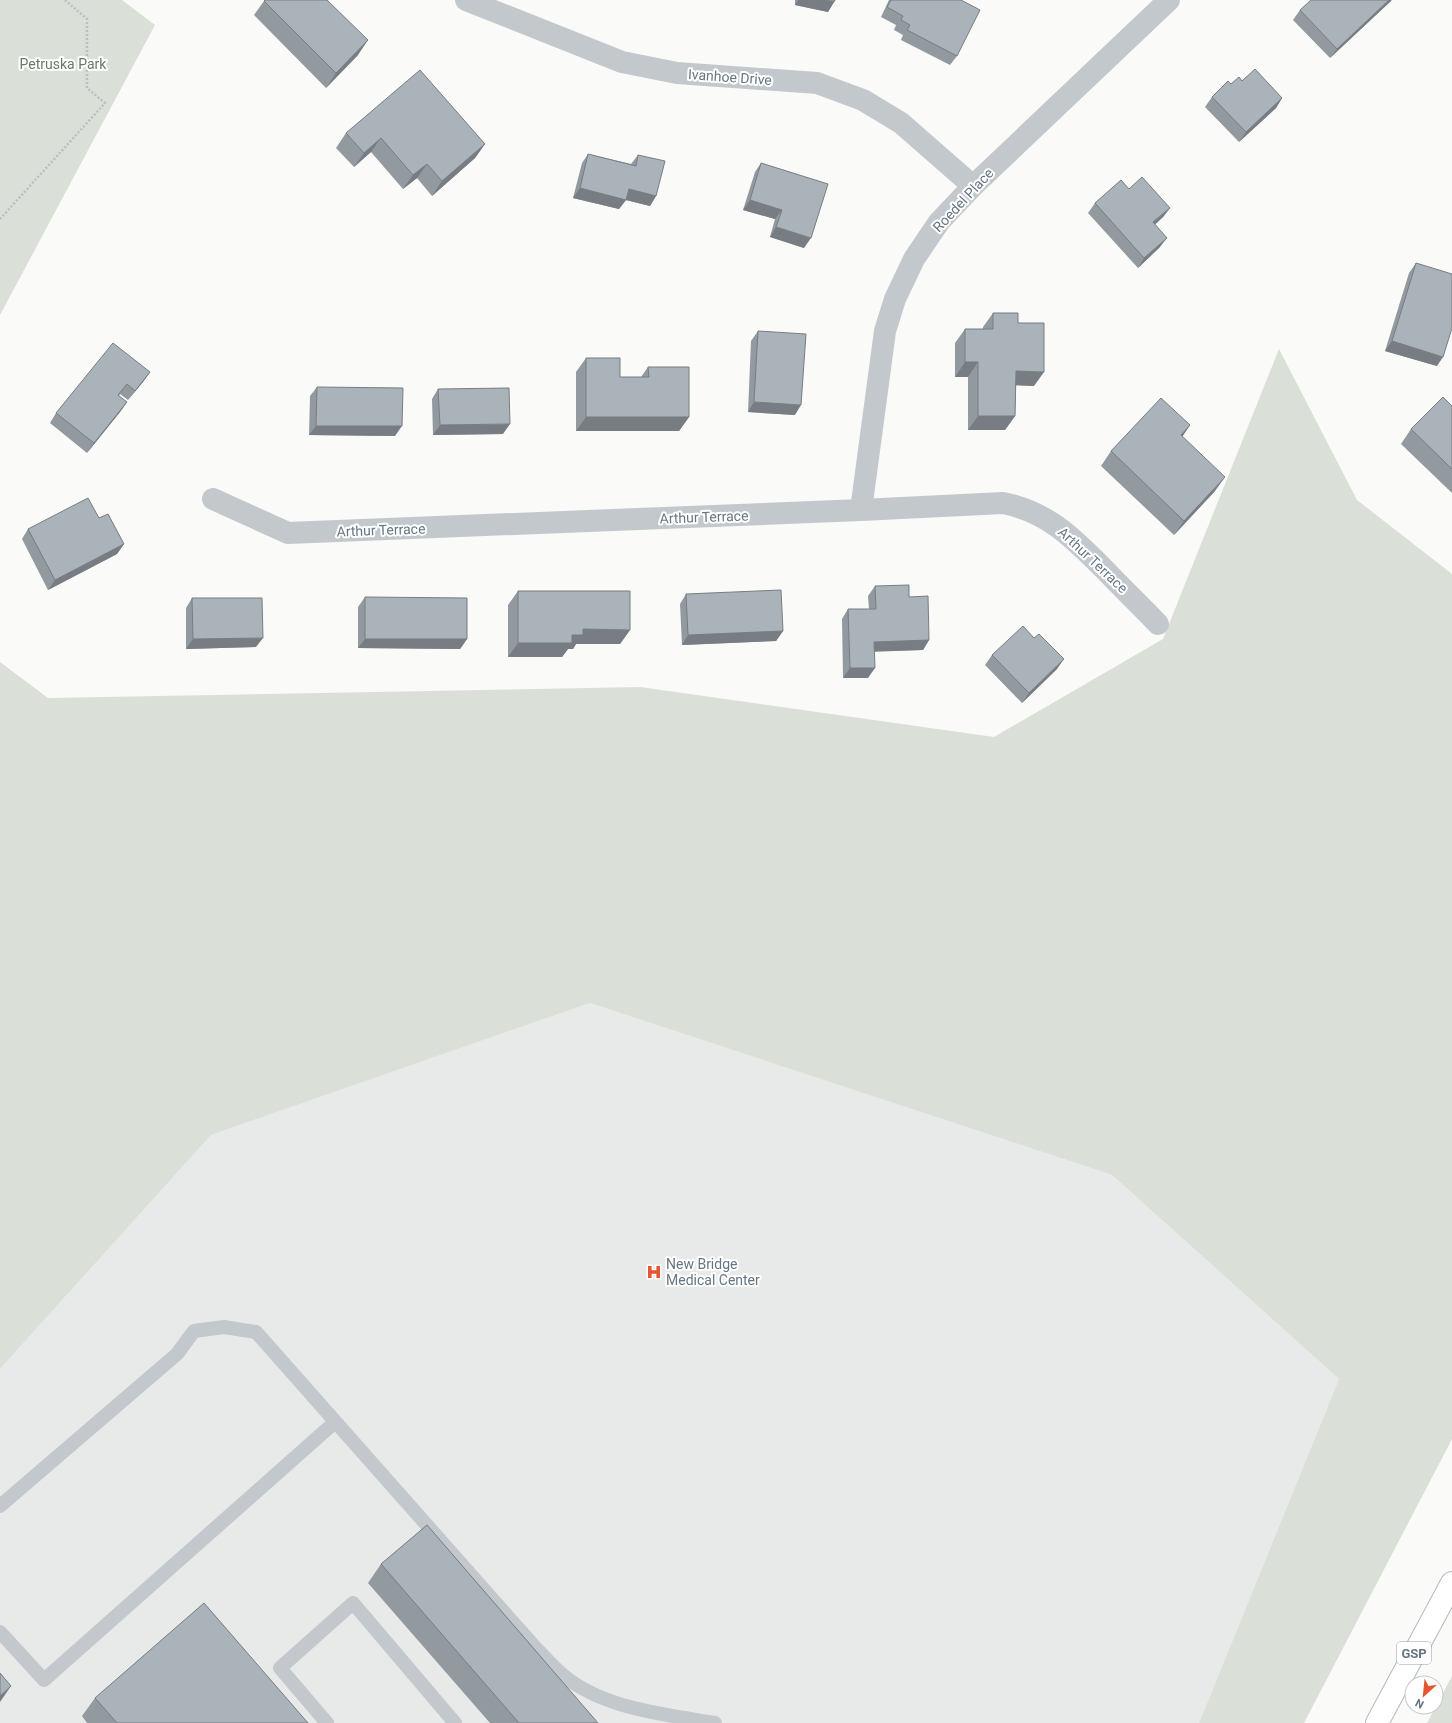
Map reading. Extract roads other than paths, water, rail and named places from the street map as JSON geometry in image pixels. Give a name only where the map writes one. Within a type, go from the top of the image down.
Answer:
[{"type":"highway","name":"GSP","points":[[1377,1723],[1452,1583]]},
{"type":"street","name":"Ivanhoe Drive","points":[[466,0],[622,62],[677,73],[817,83],[863,100],[901,123],[973,186]]},
{"type":"street","name":"Roedel Place","points":[[861,510],[885,331],[895,299],[914,259],[939,222],[973,186],[1169,0]]},
{"type":"street","name":"Arthur Terrace","points":[[213,499],[288,533],[1003,503],[1013,504],[1043,516],[1070,535],[1158,624]]},
{"type":"lane","points":[[0,1506],[177,1354],[194,1332],[224,1327],[256,1332],[533,1645],[568,1679],[603,1699],[660,1714],[715,1723]]},
{"type":"lane","points":[[0,1632],[44,1680],[335,1422]]},
{"type":"lane","points":[[327,1723],[280,1668],[353,1603],[456,1723]]},
{"type":"place","name":"New Bridge Medical Center","points":[[654,1272]]},
{"type":"park label","name":"Petruska Park","points":[[63,64]]}]
